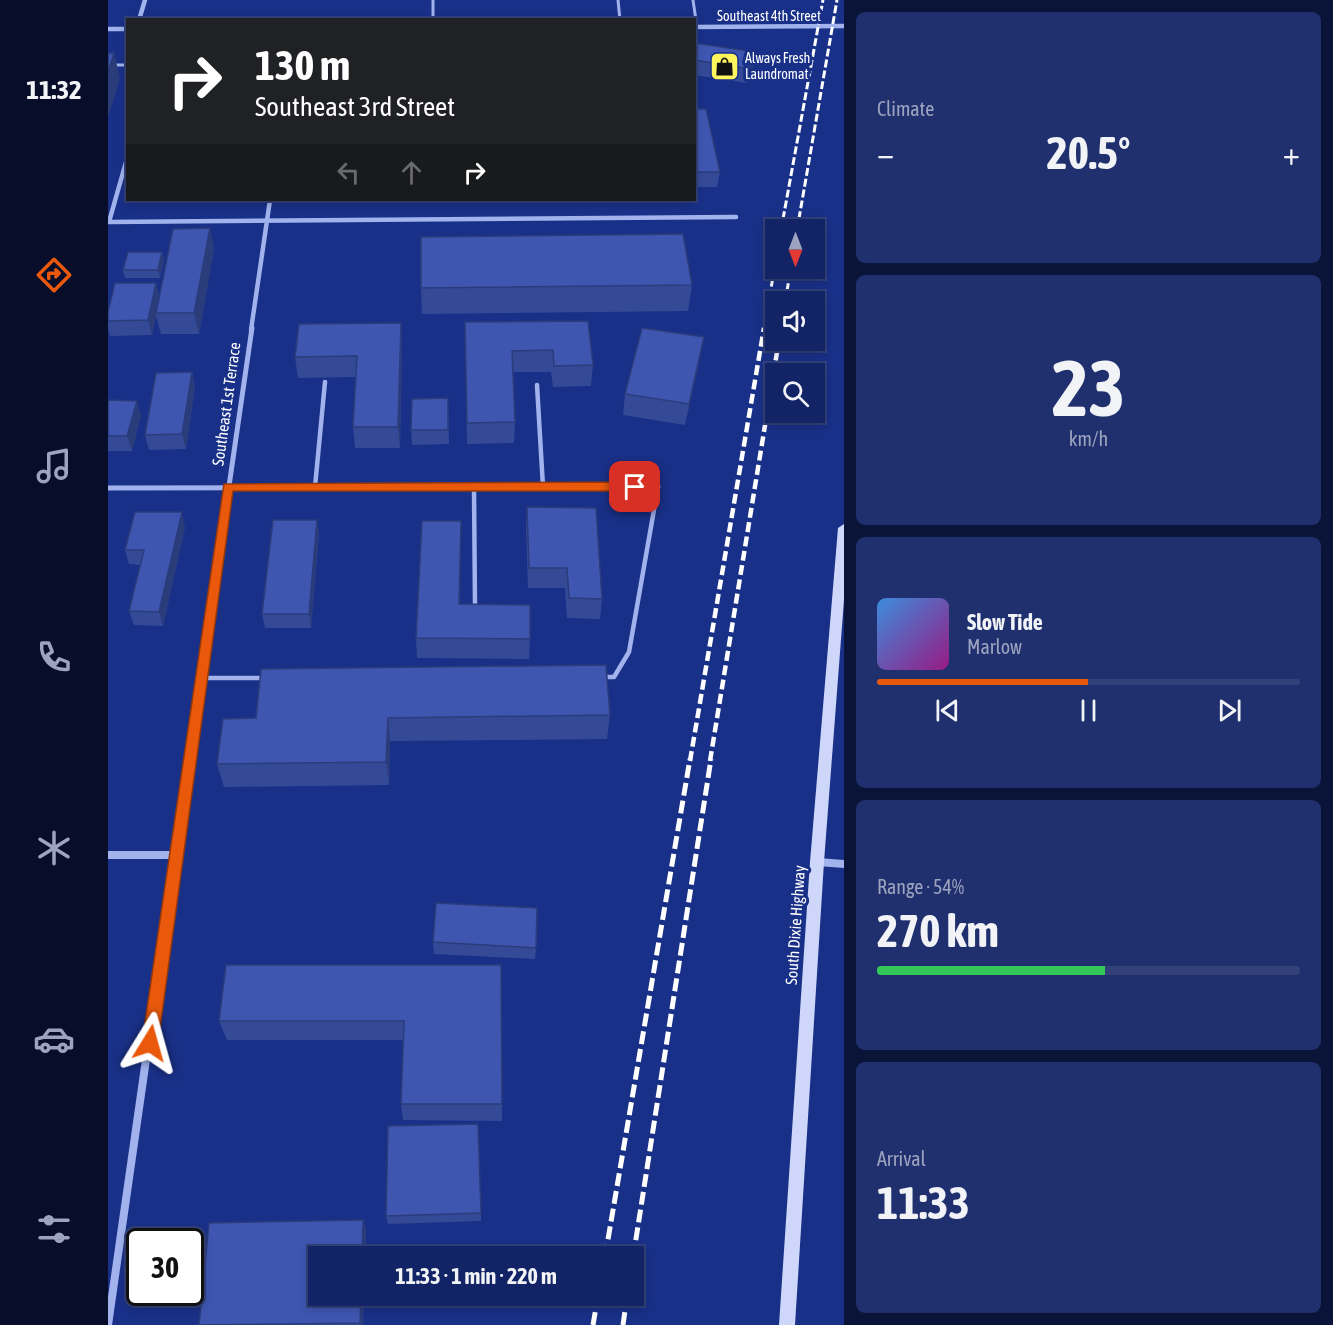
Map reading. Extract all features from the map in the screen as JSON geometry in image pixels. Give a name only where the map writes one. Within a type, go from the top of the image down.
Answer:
[{"type":"main road","name":"South Dixie Highway","points":[[787,1325],[817,862],[844,528]]},
{"type":"street","points":[[140,18],[145,0]]},
{"type":"street","name":"Southeast 4th Street","points":[[696,27],[844,26]]},
{"type":"street","points":[[108,29],[126,29]]},
{"type":"street","points":[[126,162],[108,222],[736,217]]},
{"type":"street","name":"Southeast 1st Terrace","points":[[108,1325],[178,855],[270,201]]},
{"type":"street","points":[[108,488],[658,487]]},
{"type":"street","points":[[108,855],[178,855]]},
{"type":"street","points":[[817,862],[844,864]]},
{"type":"lane","points":[[433,18],[434,0]]},
{"type":"lane","points":[[618,0],[620,18]]},
{"type":"lane","points":[[693,0],[695,18]]},
{"type":"lane","points":[[108,65],[126,65]]},
{"type":"lane","points":[[315,487],[325,382]]},
{"type":"lane","points":[[537,386],[543,487]]},
{"type":"lane","points":[[474,487],[475,608]]},
{"type":"lane","points":[[590,677],[614,677],[629,652],[658,487]]},
{"type":"lane","points":[[202,678],[272,678]]},
{"type":"building","points":[[696,43],[756,52],[750,69],[696,60]]},
{"type":"building","points":[[108,53],[114,53],[108,72]]},
{"type":"building","points":[[696,109],[706,109],[720,172],[696,172]]},
{"type":"building","points":[[210,228],[194,313],[156,313],[173,229]]},
{"type":"building","points":[[683,234],[692,285],[421,288],[421,237]]},
{"type":"building","points":[[128,252],[162,252],[158,270],[123,270]]},
{"type":"building","points":[[115,283],[156,283],[148,320],[108,321]]},
{"type":"building","points":[[588,321],[593,365],[554,366],[553,350],[512,351],[515,422],[467,423],[465,322]]},
{"type":"building","points":[[401,323],[398,427],[353,427],[357,356],[295,357],[299,324]]},
{"type":"building","points":[[642,328],[704,337],[689,404],[625,394]]},
{"type":"building","points":[[192,372],[182,434],[145,435],[156,373]]},
{"type":"building","points":[[448,398],[448,430],[411,430],[412,399]]},
{"type":"building","points":[[108,400],[137,401],[127,436],[108,436]]},
{"type":"building","points":[[527,507],[596,508],[602,599],[569,598],[567,568],[529,568]]},
{"type":"building","points":[[135,512],[182,512],[159,612],[129,611],[144,550],[125,550]]},
{"type":"building","points":[[273,520],[317,520],[309,614],[262,614]]},
{"type":"building","points":[[422,521],[461,521],[459,604],[530,605],[530,639],[416,638]]},
{"type":"building","points":[[606,665],[610,715],[388,718],[386,762],[217,764],[223,719],[256,718],[261,669]]},
{"type":"building","points":[[436,903],[537,908],[536,948],[433,942]]},
{"type":"building","points":[[226,965],[501,965],[502,1104],[401,1104],[404,1021],[219,1021]]},
{"type":"building","points":[[478,1124],[481,1213],[386,1216],[388,1126]]},
{"type":"building","points":[[363,1220],[362,1246],[308,1246],[308,1306],[361,1306],[360,1323],[199,1325],[201,1306],[204,1306],[204,1274],[209,1223]]},
{"type":"railway","points":[[783,219],[823,0]]},
{"type":"railway","points":[[799,219],[837,0]]},
{"type":"railway","points":[[764,330],[773,279]]},
{"type":"railway","points":[[787,291],[789,279]]},
{"type":"railway","points":[[690,761],[764,328]]},
{"type":"railway","points":[[710,761],[777,351]]},
{"type":"railway","points":[[607,1246],[690,759]]},
{"type":"railway","points":[[635,1246],[711,759]]},
{"type":"railway","points":[[593,1325],[596,1306]]},
{"type":"railway","points":[[623,1325],[626,1306]]},
{"type":"place","name":"Always Fresh Laundromat","points":[[724,66]]},
{"type":"route","points":[[150,1043],[228,487],[635,487]]}]
